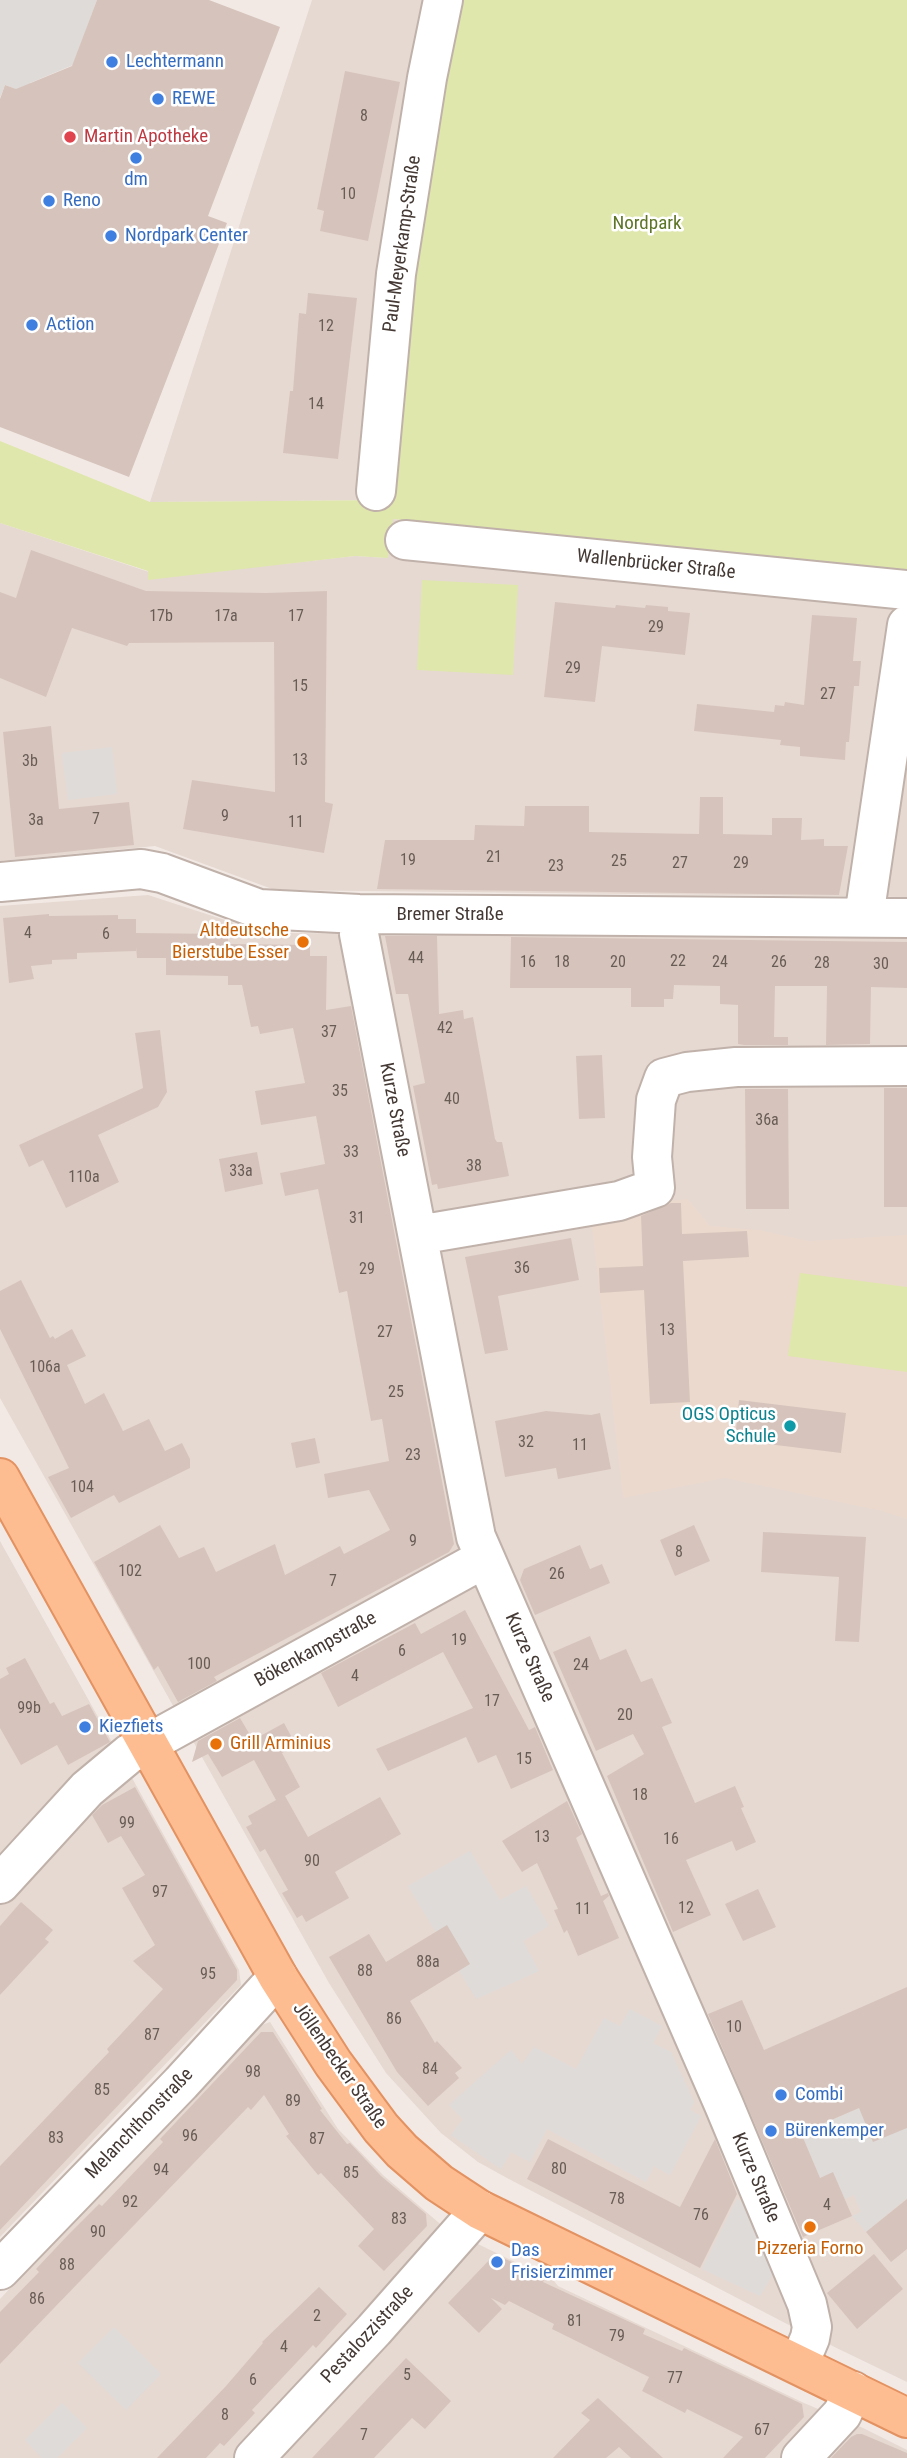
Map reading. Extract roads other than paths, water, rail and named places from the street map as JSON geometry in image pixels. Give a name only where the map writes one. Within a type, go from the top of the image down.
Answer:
[{"type":"main road","name":"Jöllenbecker Straße","points":[[0,1478],[278,1977],[333,2063],[381,2128],[402,2151],[439,2183],[480,2210],[907,2418]]},
{"type":"street","name":"Paul-Meyerkamp-Straße","points":[[376,491],[396,274],[427,78],[442,9]]},
{"type":"street","name":"Wallenbrücker Straße","points":[[405,540],[907,590]]},
{"type":"street","points":[[864,917],[907,625]]},
{"type":"street","name":"Bremer Straße","points":[[0,882],[149,869],[259,909],[359,914],[907,918]]},
{"type":"street","name":"Kurze Straße","points":[[359,914],[359,934],[477,1538],[807,2304],[812,2327],[799,2364]]},
{"type":"street","points":[[418,1235],[619,1201],[655,1188],[652,1157],[656,1100],[664,1078],[687,1072],[736,1067],[907,1066]]},
{"type":"street","name":"Bökenkampstraße","points":[[0,1884],[87,1789],[129,1754],[485,1558]]},
{"type":"street","name":"Melanchthonstraße","points":[[0,2270],[181,2083],[278,1977]]},
{"type":"street","name":"Pestalozzistraße","points":[[254,2458],[374,2330],[480,2210]]},
{"type":"street","points":[[801,2458],[842,2414],[853,2391]]},
{"type":"place","name":"Lechtermann","points":[[112,62]]},
{"type":"place","name":"REWE","points":[[158,99]]},
{"type":"place","name":"Martin Apotheke","points":[[70,137]]},
{"type":"place","name":"dm","points":[[136,158]]},
{"type":"place","name":"Reno","points":[[49,201]]},
{"type":"place","name":"Nordpark Center","points":[[111,236]]},
{"type":"place","name":"Action","points":[[32,325]]},
{"type":"place","name":"Altdeutsche Bierstube Esser","points":[[303,942]]},
{"type":"place","name":"OGS Opticus Schule","points":[[790,1426]]},
{"type":"place","name":"Kiezfiets","points":[[85,1727]]},
{"type":"place","name":"Grill Arminius","points":[[216,1744]]},
{"type":"place","name":"Combi","points":[[781,2095]]},
{"type":"place","name":"Bürenkemper","points":[[771,2131]]},
{"type":"place","name":"Pizzeria Forno","points":[[810,2227]]},
{"type":"place","name":"Das Frisierzimmer","points":[[497,2262]]},
{"type":"park label","name":"Nordpark","points":[[647,224]]}]
